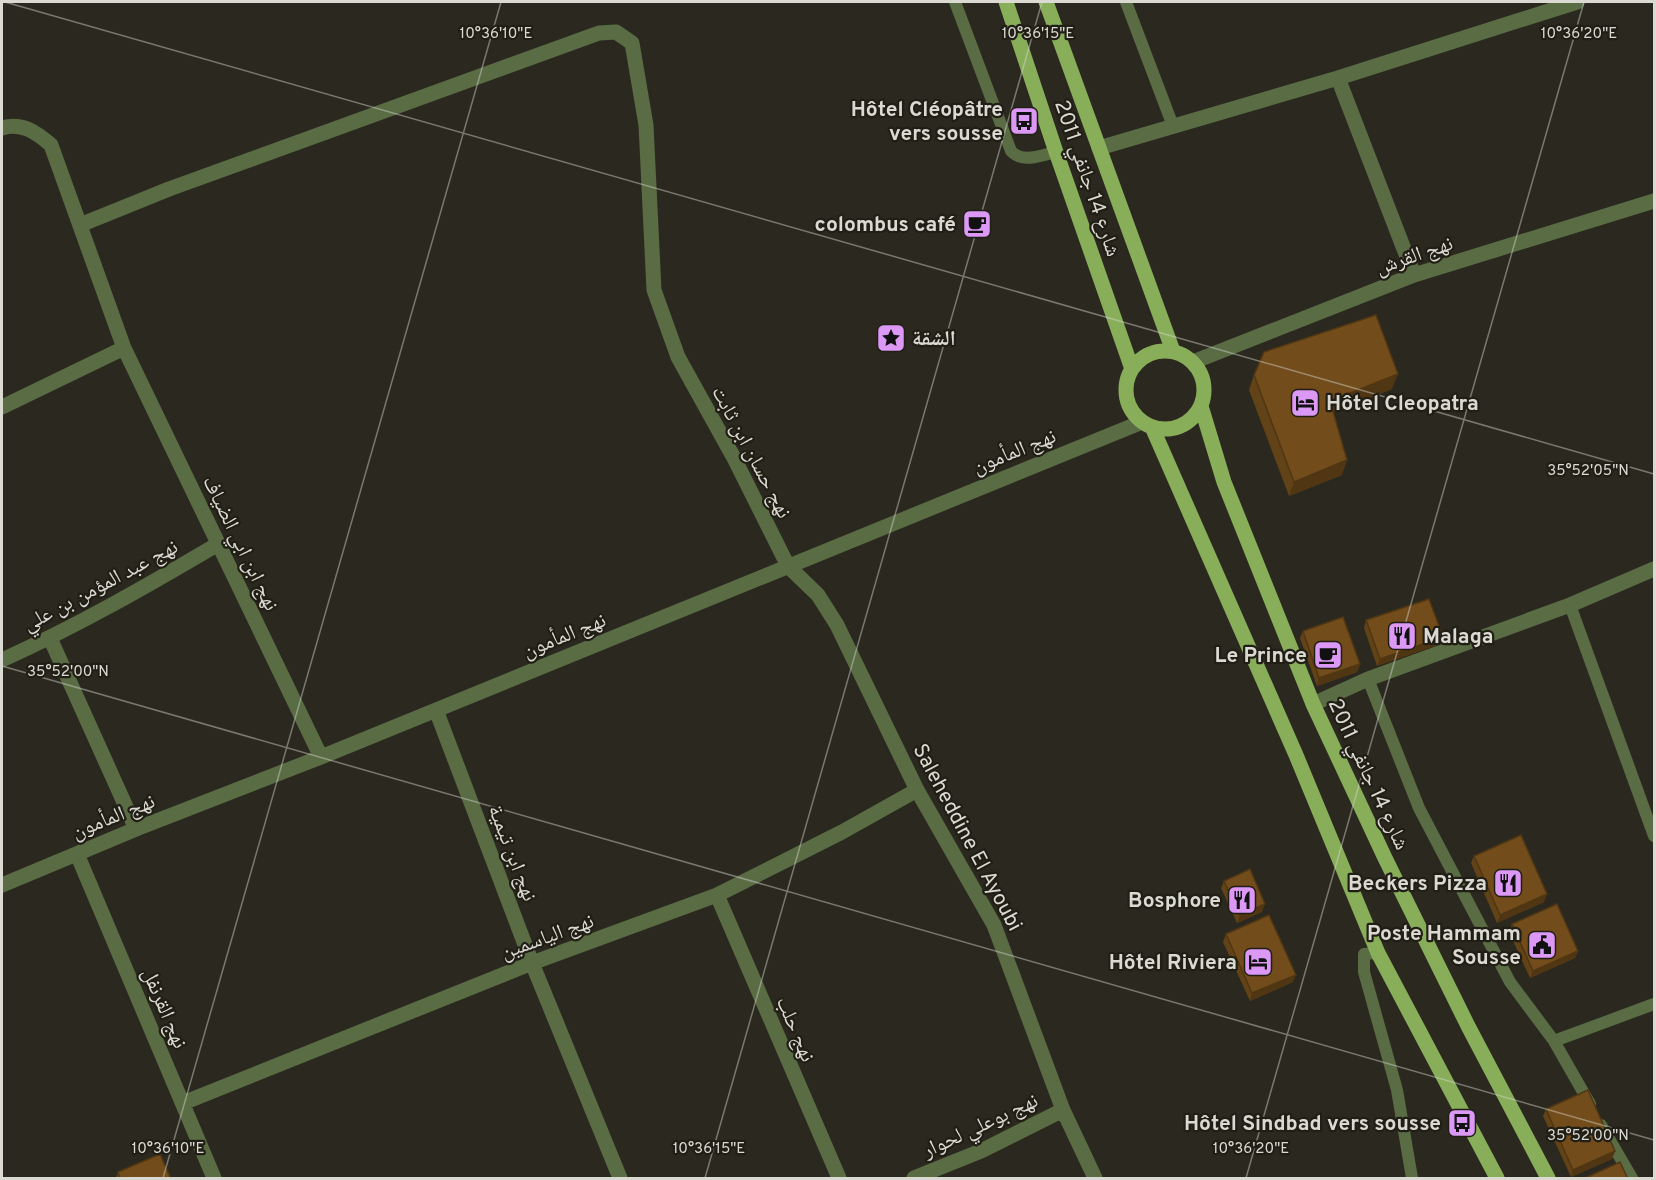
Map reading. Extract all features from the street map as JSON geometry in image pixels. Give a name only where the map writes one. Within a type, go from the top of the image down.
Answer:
[{"type":"main road","name":"شارع 14 جانفي 2011","points":[[1006,2],[1132,369]]},
{"type":"main road","name":"شارع 14 جانفي 2011","points":[[1046,2],[1173,351]]},
{"type":"main road","points":[[1147,424],[1164,429],[1175,428],[1195,416],[1201,406],[1204,383],[1200,372],[1193,362],[1173,351],[1161,351],[1140,360],[1128,378],[1126,397],[1130,406],[1147,424],[1296,755],[1378,954],[1492,1176]]},
{"type":"main road","name":"شارع 14 جانفي 2011","points":[[1201,406],[1224,482],[1313,704],[1385,858],[1468,1026],[1548,1179]]},
{"type":"street","points":[[1099,148],[1338,78],[1577,2]]},
{"type":"street","name":"نهج حسان ابن ثابت","points":[[80,225],[169,189],[599,33],[616,32],[632,43],[646,125],[654,290],[678,357],[734,458],[788,566]]},
{"type":"street","points":[[1338,78],[1414,275]]},
{"type":"street","name":"نهج ابن ابي الضياف","points":[[2,128],[21,126],[34,131],[51,145],[124,348],[321,757]]},
{"type":"street","name":"نهج القرش","points":[[1193,362],[1414,275],[1654,201]]},
{"type":"street","points":[[2,407],[124,348]]},
{"type":"street","name":"نهج المأمون","points":[[2,885],[788,566],[1147,424]]},
{"type":"street","name":"نهج عبد المؤمن بن علي","points":[[2,660],[50,638],[147,586],[218,544]]},
{"type":"street","name":"Saleheddine El Ayoubi","points":[[788,566],[818,595],[837,625],[917,790],[994,925],[1063,1110],[1095,1179]]},
{"type":"street","points":[[1313,704],[1368,679],[1570,605],[1654,569]]},
{"type":"street","points":[[50,638],[136,829]]},
{"type":"street","name":"نهج ابن تيمية","points":[[436,710],[532,963],[620,1179]]},
{"type":"street","name":"نهج الياسمين","points":[[183,1102],[532,963],[717,895],[842,832],[917,790]]},
{"type":"street","name":"نهج القرنفل","points":[[77,854],[214,1179]]},
{"type":"street","name":"نهج حلب","points":[[717,895],[839,1179]]},
{"type":"street","name":"نهج بوعلي لحوار","points":[[914,1179],[981,1151],[1063,1110]]},
{"type":"lane","points":[[956,2],[1011,151],[1017,157],[1025,159],[1056,152]]},
{"type":"lane","points":[[1126,2],[1173,126]]},
{"type":"lane","points":[[1570,605],[1654,836]]},
{"type":"lane","points":[[1368,679],[1419,808],[1510,982],[1554,1041],[1632,1179]]},
{"type":"lane","points":[[1378,954],[1364,954],[1364,972],[1397,1090],[1413,1179]]},
{"type":"lane","points":[[1554,1041],[1654,1004]]},
{"type":"building","name":"Hôtel Cleopatra","points":[[1376,315],[1398,374],[1330,401],[1347,460],[1294,482],[1254,375],[1264,352]]},
{"type":"building","name":"Malaga","points":[[1429,599],[1443,637],[1380,659],[1366,620]]},
{"type":"building","name":"Le Prince","points":[[1343,617],[1360,664],[1319,678],[1303,631]]},
{"type":"building","name":"Beckers Pizza","points":[[1521,835],[1547,894],[1500,915],[1474,856]]},
{"type":"building","name":"Bosphore","points":[[1250,869],[1265,904],[1240,915],[1224,881]]},
{"type":"building","name":"Poste Hammam Sousse","points":[[1557,904],[1578,951],[1533,971],[1512,924]]},
{"type":"building","name":"Hôtel Riviera","points":[[1269,915],[1296,975],[1252,993],[1226,934]]},
{"type":"building","points":[[1588,1090],[1615,1151],[1573,1170],[1546,1109]]},
{"type":"building","points":[[160,1154],[171,1179],[120,1179],[118,1172]]},
{"type":"building","points":[[1620,1162],[1628,1179],[1583,1179]]},
{"type":"place","name":"Hôtel Cléopâtre vers sousse","points":[[1024,121]]},
{"type":"place","name":"colombus café","points":[[977,224]]},
{"type":"place","name":"الشقة","points":[[891,338]]},
{"type":"place","name":"Hôtel Cleopatra","points":[[1305,403]]},
{"type":"place","name":"Malaga","points":[[1402,636]]},
{"type":"place","name":"Le Prince","points":[[1328,655]]},
{"type":"place","name":"Beckers Pizza","points":[[1508,883]]},
{"type":"place","name":"Bosphore","points":[[1242,900]]},
{"type":"place","name":"Poste Hammam Sousse","points":[[1542,945]]},
{"type":"place","name":"Hôtel Riviera","points":[[1258,962]]},
{"type":"place","name":"Hôtel Sindbad vers sousse","points":[[1462,1123]]}]
